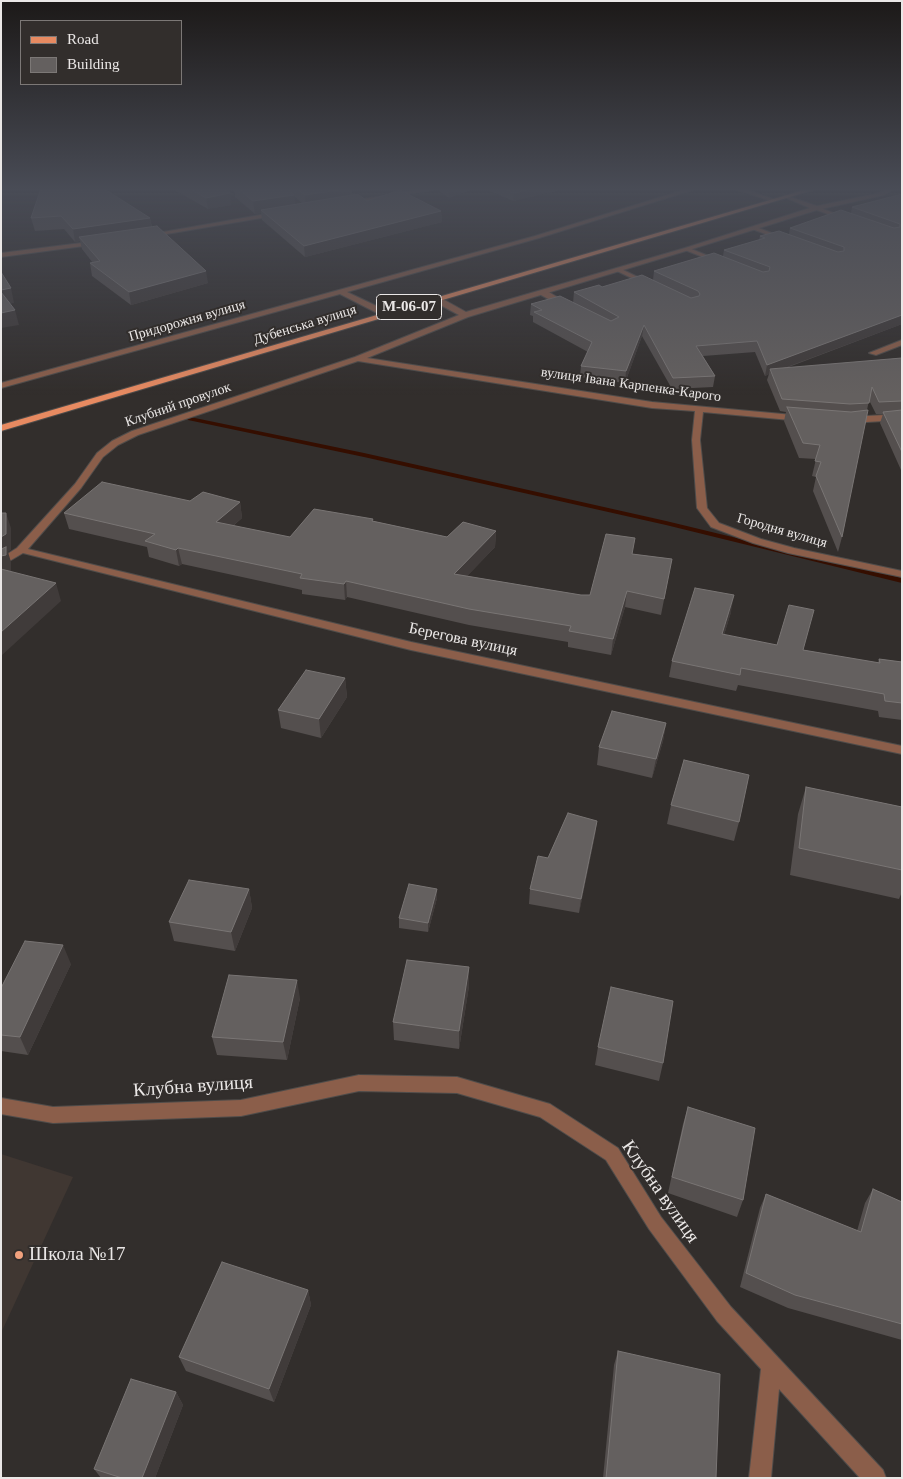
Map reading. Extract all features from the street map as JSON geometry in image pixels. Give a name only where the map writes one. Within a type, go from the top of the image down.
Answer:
[{"type":"main road","name":"Дубенська вулиця","points":[[1,428],[579,257]]},
{"type":"street","name":"Придорожня вулиця","points":[[1,386],[466,257]]},
{"type":"street","name":"Клубний провулок","points":[[21,550],[78,486],[100,455],[115,443],[135,433],[358,359],[465,315],[664,257]]},
{"type":"street","points":[[706,257],[730,266]]},
{"type":"street","points":[[619,270],[660,289]]},
{"type":"street","points":[[340,291],[386,314]]},
{"type":"street","points":[[544,293],[578,310]]},
{"type":"street","points":[[436,299],[465,315]]},
{"type":"street","points":[[873,353],[902,342]]},
{"type":"street","name":"вулиця Івана Карпенка-Карого","points":[[358,359],[652,405],[808,419]]},
{"type":"street","name":"Городня вулиця","points":[[699,410],[696,440],[702,508],[715,525],[757,541],[792,551],[902,574]]},
{"type":"street","points":[[837,420],[902,417]]},
{"type":"street","points":[[1,563],[21,550]]},
{"type":"street","name":"Берегова вулиця","points":[[21,550],[410,646],[902,750]]},
{"type":"street","name":"Клубна вулиця","points":[[1,1106],[53,1114],[241,1108],[359,1083],[457,1085],[544,1110],[612,1154],[655,1223],[724,1314],[875,1478]]},
{"type":"street","points":[[760,1478],[771,1366]]},
{"type":"shaded area","name":"Школа №17","points":[[1,1154],[73,1177],[1,1333]]},
{"type":"building","points":[[97,257],[191,257],[206,271],[129,292],[90,263],[100,261]]},
{"type":"building","points":[[701,257],[724,257],[763,272],[769,271],[770,267],[743,257],[902,257],[902,315],[767,365],[757,341],[696,346],[715,376],[673,378],[644,325],[626,371],[581,366],[592,342],[534,312],[542,310],[531,304],[560,296],[611,321],[619,317],[574,292],[599,285],[602,287],[642,275],[691,298],[699,296],[698,291],[654,271]]},
{"type":"building","points":[[1,272],[11,288],[1,290]]},
{"type":"building","points":[[1,292],[15,310],[1,313]]},
{"type":"building","points":[[902,358],[902,401],[879,402],[872,387],[869,403],[850,404],[782,399],[770,369]]},
{"type":"building","points":[[787,407],[851,412],[868,410],[842,537],[816,476],[821,462],[815,461],[820,445],[803,443]]},
{"type":"building","points":[[902,410],[902,452],[883,412]]},
{"type":"building","points":[[102,482],[190,501],[203,492],[240,502],[216,522],[290,537],[314,509],[373,519],[372,521],[447,537],[463,522],[496,531],[454,574],[581,595],[590,595],[606,534],[635,538],[632,554],[672,559],[664,599],[627,591],[613,639],[569,631],[571,626],[469,609],[346,581],[344,584],[300,578],[302,574],[178,548],[176,550],[145,541],[155,534],[64,513]]},
{"type":"building","points":[[1,513],[6,513],[6,534],[1,537]]},
{"type":"building","points":[[6,547],[6,555],[1,556],[1,549]]},
{"type":"building","points":[[1,569],[56,583],[1,632]]},
{"type":"building","points":[[695,588],[734,595],[722,634],[777,645],[789,605],[814,610],[803,650],[880,663],[879,659],[902,662],[902,703],[885,701],[884,694],[741,668],[740,675],[672,661]]},
{"type":"building","points":[[306,670],[345,678],[319,719],[278,710]]},
{"type":"building","points":[[612,711],[666,723],[656,759],[599,747]]},
{"type":"building","points":[[684,760],[749,775],[739,822],[671,805]]},
{"type":"building","points":[[806,787],[902,807],[902,870],[799,848]]},
{"type":"building","points":[[568,813],[597,821],[581,899],[530,889],[538,856],[548,858]]},
{"type":"building","points":[[189,880],[249,889],[231,932],[169,922]]},
{"type":"building","points":[[409,884],[437,889],[428,923],[399,918]]},
{"type":"building","points":[[25,941],[63,945],[20,1037],[1,1035],[1,988]]},
{"type":"building","points":[[407,960],[469,967],[459,1031],[393,1022]]},
{"type":"building","points":[[229,975],[297,980],[283,1042],[212,1037]]},
{"type":"building","points":[[611,987],[673,1001],[663,1063],[598,1047]]},
{"type":"building","points":[[688,1107],[755,1128],[743,1200],[672,1177]]},
{"type":"building","points":[[873,1189],[902,1202],[902,1324],[795,1295],[746,1273],[766,1194],[861,1232]]},
{"type":"building","points":[[222,1262],[308,1290],[269,1389],[179,1357]]},
{"type":"building","points":[[618,1351],[720,1374],[716,1478],[606,1478]]},
{"type":"building","points":[[131,1379],[176,1392],[142,1478],[122,1478],[94,1469]]},
{"type":"waterway","points":[[190,419],[364,455],[666,523],[902,581]]},
{"type":"place","name":"Школа №17","points":[[19,1255]]}]
